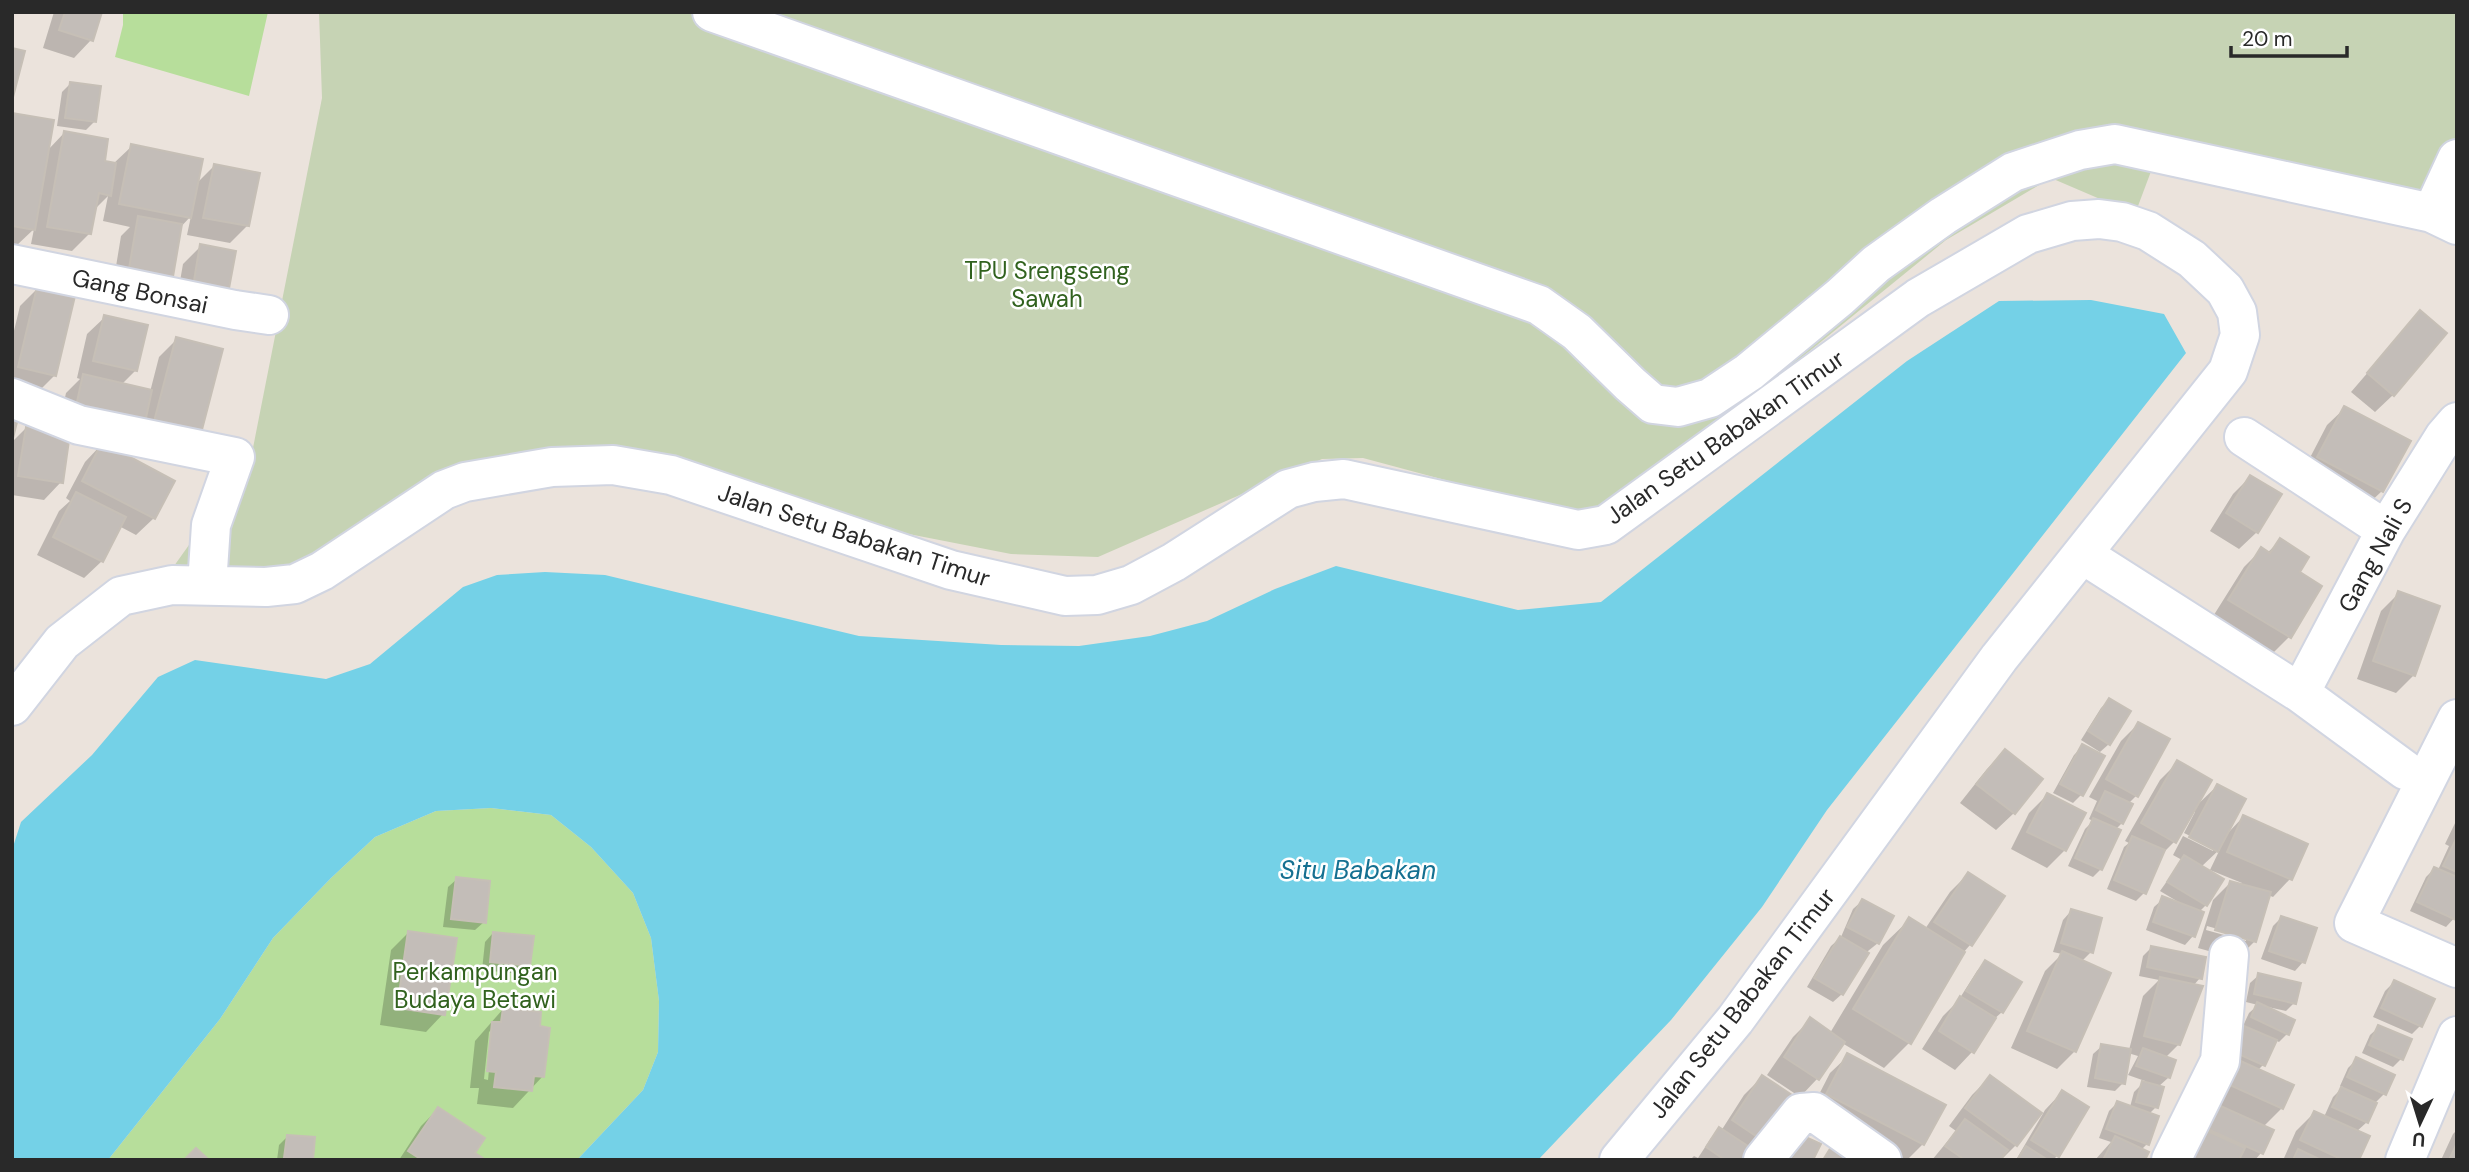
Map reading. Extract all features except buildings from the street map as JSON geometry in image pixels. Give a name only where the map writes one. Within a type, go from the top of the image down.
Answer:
[{"type":"street","points":[[712,12],[1539,305],[1577,332],[1653,404],[1678,408],[1710,398],[1749,372],[1876,264],[1943,216],[2013,172],[2080,150],[2115,144],[2445,219],[2457,159]]},
{"type":"street","name":"Jalan Setu Babakan Timur","points":[[12,706],[62,642],[121,596],[172,585],[266,587],[295,584],[322,571],[444,491],[465,482],[564,467],[613,465],[671,475],[951,570],[1065,596],[1097,595],[1131,585],[1174,562],[1288,489],[1314,482],[1344,480],[1578,530],[1606,525],[1918,298],[2028,234],[2073,221],[2099,219],[2122,222],[2148,231],[2192,259],[2225,290],[2237,312],[2240,335],[2228,371],[1999,659],[1735,1020],[1619,1160]]},
{"type":"street","name":"Gang Bonsai","points":[[12,264],[254,313]]},
{"type":"street","points":[[12,398],[79,425],[235,457],[211,525],[206,585]]},
{"type":"street","name":"Gang Nali S","points":[[2300,693],[2386,530],[2444,437],[2457,422]]},
{"type":"street","points":[[2244,437],[2386,530]]},
{"type":"street","points":[[2082,554],[2300,693],[2405,770]]},
{"type":"street","points":[[2457,719],[2354,923],[2457,968]]},
{"type":"street","points":[[2171,1160],[2220,1061],[2229,955]]},
{"type":"street","points":[[2405,1160],[2457,1036]]},
{"type":"street","points":[[1763,1160],[1801,1113],[1807,1111],[1814,1112],[1882,1160]]},
{"type":"green space","points":[[123,12],[268,12],[249,96],[115,57],[123,25]]},
{"type":"green space","name":"TPU Srengseng Sawah","points":[[319,12],[2457,12],[2457,222],[2162,142],[2135,214],[2051,178],[1946,240],[1628,499],[1572,514],[1363,458],[1322,459],[1098,557],[1011,554],[658,485],[521,475],[281,583],[174,566],[251,458],[322,98]]},
{"type":"green space","name":"Perkampungan Budaya Betawi","points":[[491,808],[551,815],[591,847],[633,893],[651,938],[659,1001],[658,1052],[643,1090],[577,1160],[108,1160],[220,1019],[273,938],[375,837],[436,811]]},
{"type":"water","name":"Situ Babakan","points":[[2091,300],[2164,314],[2186,353],[1827,810],[1762,907],[1671,1020],[1538,1160],[577,1160],[643,1090],[658,1052],[659,1001],[651,938],[633,893],[591,847],[551,815],[491,808],[436,811],[375,837],[273,938],[220,1019],[108,1160],[12,1160],[12,850],[21,822],[92,755],[158,677],[195,660],[326,679],[370,664],[463,587],[497,575],[545,572],[605,575],[859,636],[1001,645],[1079,646],[1150,636],[1207,621],[1275,589],[1336,566],[1518,610],[1601,602],[1907,361],[1999,301]]}]
